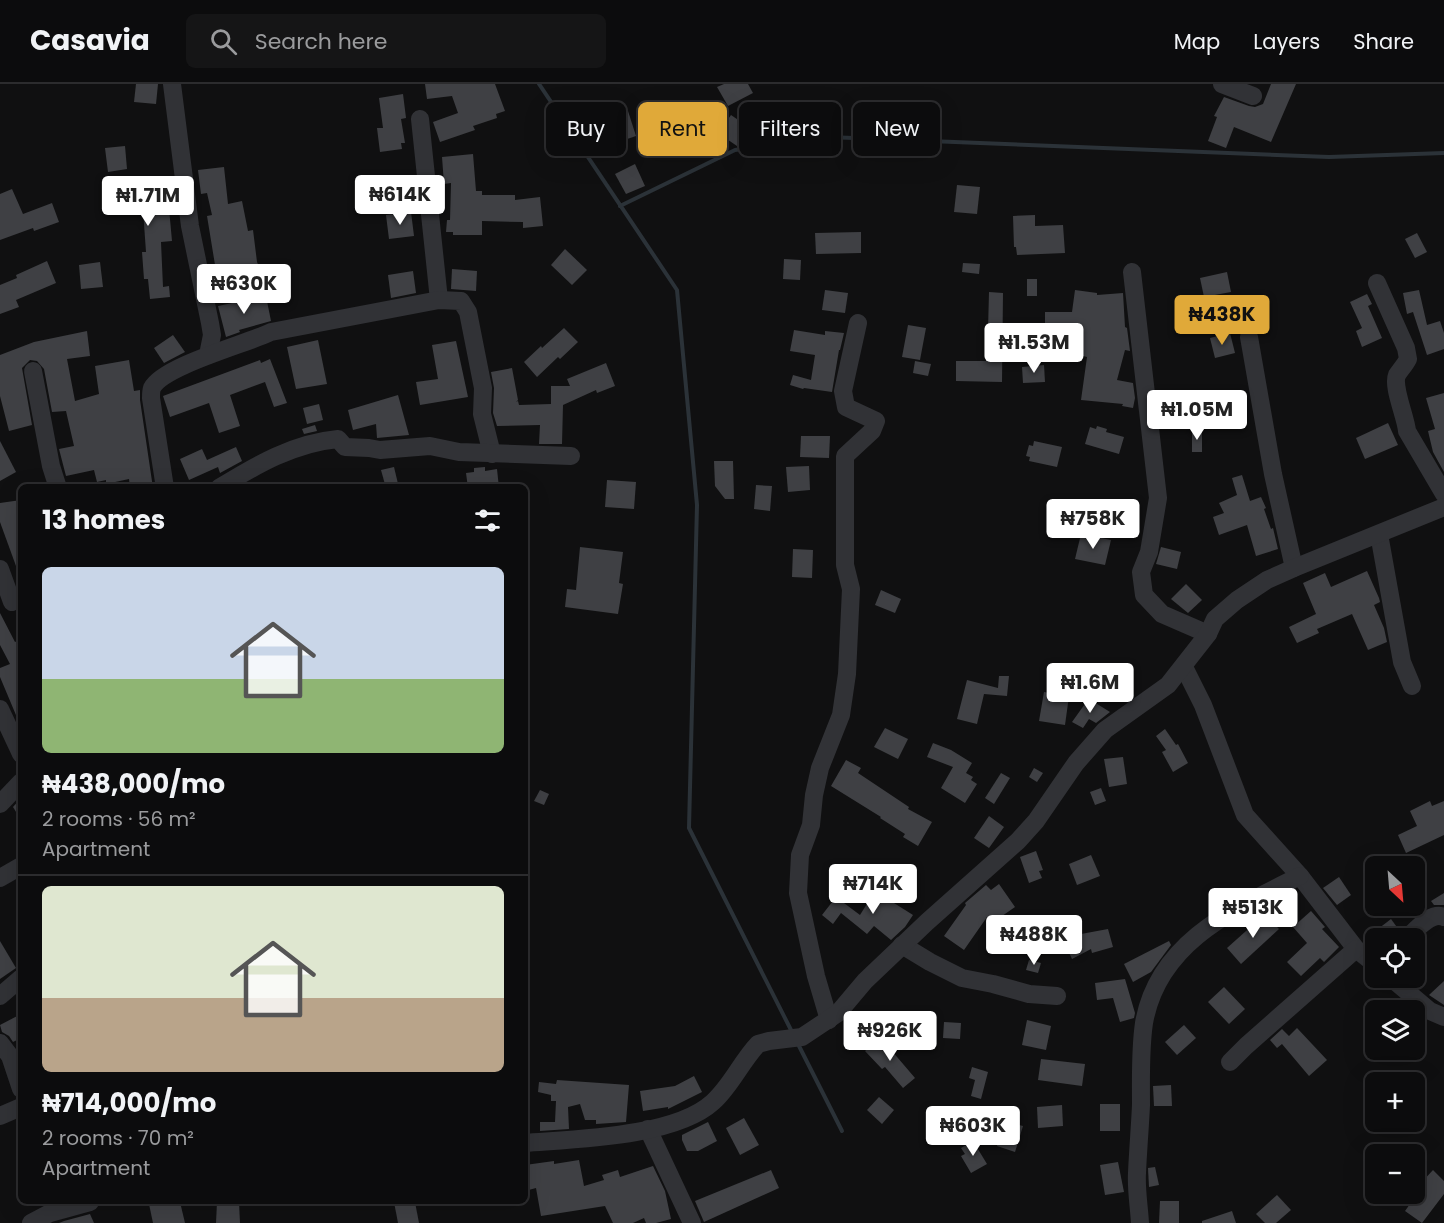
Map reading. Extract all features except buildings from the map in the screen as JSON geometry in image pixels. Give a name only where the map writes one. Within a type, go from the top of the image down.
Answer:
[{"type":"street","points":[[172,84],[190,226],[212,335],[208,355]]},
{"type":"street","points":[[1222,84],[1253,96]]},
{"type":"street","points":[[420,119],[439,300]]},
{"type":"street","points":[[1132,272],[1158,498],[1149,552],[1141,572],[1144,594],[1162,614],[1208,634]]},
{"type":"street","points":[[1377,283],[1406,348],[1408,359],[1396,377],[1396,388],[1407,431],[1444,494]]},
{"type":"street","points":[[164,484],[151,398],[153,388],[160,380],[183,365],[288,327],[439,300],[461,301],[468,312],[483,388],[483,414],[492,454]]},
{"type":"street","points":[[829,1020],[798,893],[800,855],[811,825],[820,768],[841,715],[847,674],[851,590],[845,565],[845,456],[872,431],[876,421],[846,407],[843,391],[858,323]]},
{"type":"street","points":[[1249,337],[1273,474],[1294,568]]},
{"type":"street","points":[[33,371],[51,466],[57,484]]},
{"type":"street","points":[[225,484],[250,468],[279,454],[320,441],[338,439],[345,447],[380,450],[430,446],[459,452],[571,456]]},
{"type":"street","points":[[528,1143],[621,1135],[690,1116],[712,1103],[758,1044],[794,1038],[838,1013],[865,981],[902,945],[1030,828],[1076,763],[1105,730],[1168,685],[1208,634],[1215,619],[1237,600],[1267,580],[1444,507]]},
{"type":"street","points":[[1379,534],[1402,662],[1412,686]]},
{"type":"street","points":[[0,569],[11,603]]},
{"type":"street","points":[[1184,667],[1203,705],[1245,815],[1300,876],[1356,949],[1365,957]]},
{"type":"street","points":[[0,709],[18,745]]},
{"type":"street","points":[[0,804],[18,785]]},
{"type":"street","points":[[0,878],[18,868]]},
{"type":"street","points":[[1140,1223],[1137,1176],[1141,1053],[1145,1021],[1153,990],[1168,964],[1214,922],[1231,910],[1300,876]]},
{"type":"street","points":[[1419,928],[1433,916],[1441,915],[1444,918]]},
{"type":"street","points":[[902,945],[962,978],[1029,994],[1056,996]]},
{"type":"street","points":[[1230,1062],[1356,949]]},
{"type":"street","points":[[0,996],[18,981]]},
{"type":"street","points":[[1403,988],[1430,1011],[1444,1017]]},
{"type":"street","points":[[0,1043],[10,1056],[18,1080]]},
{"type":"street","points":[[0,1116],[18,1108]]},
{"type":"street","points":[[648,1129],[692,1223]]},
{"type":"street","points":[[31,1223],[50,1213],[83,1204]]},
{"type":"waterway","points":[[539,84],[677,290],[697,505],[689,828],[792,1032]]},
{"type":"waterway","points":[[620,206],[735,150],[828,137],[1329,157],[1444,153]]},
{"type":"waterway","points":[[798,1044],[842,1131]]}]
